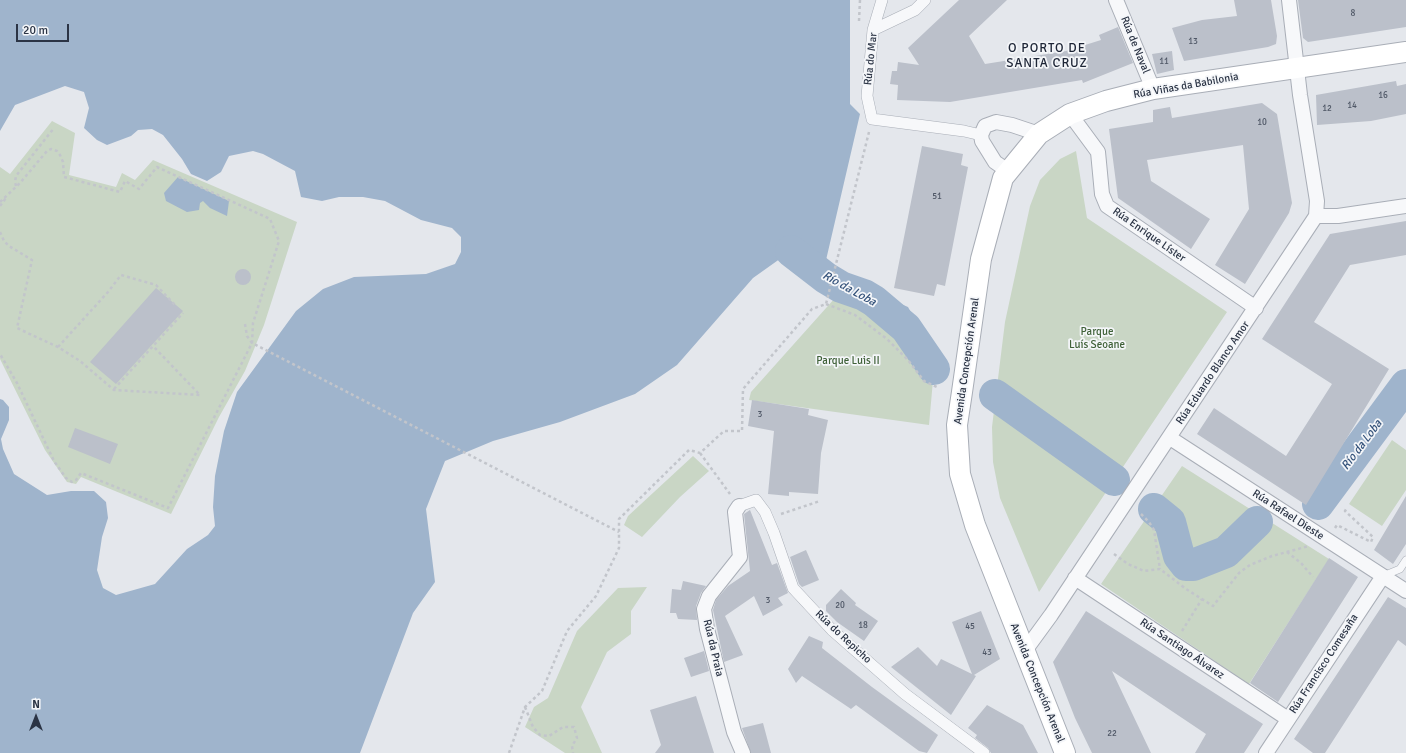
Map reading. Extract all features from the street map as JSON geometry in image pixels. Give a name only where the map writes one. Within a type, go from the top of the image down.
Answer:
[{"type":"main road","name":"Rúa Viñas da Babilonia","points":[[1039,134],[1070,114],[1106,101],[1153,89],[1406,52]]},
{"type":"main road","name":"Avenida Concepción Arenal","points":[[1039,134],[1003,178],[981,259],[957,425],[957,438],[960,474],[974,524],[1065,753]]},
{"type":"street","name":"Rúa do Mar","points":[[872,119],[867,96],[873,30],[882,0]]},
{"type":"street","points":[[873,30],[915,10],[925,0]]},
{"type":"street","name":"Rúa de Naval","points":[[1116,0],[1153,89]]},
{"type":"street","points":[[1289,0],[1297,69],[1317,201],[1316,216],[1338,216],[1406,206]]},
{"type":"street","name":"Rúa Enrique Líster","points":[[1070,114],[1098,152],[1102,194],[1106,206],[1256,308]]},
{"type":"street","points":[[872,119],[964,131],[980,135]]},
{"type":"street","points":[[1008,171],[995,162],[982,141],[980,135],[985,126],[996,122],[1012,125],[1039,134]]},
{"type":"street","name":"Rúa Eduardo Blanco Amor","points":[[1024,652],[1170,438],[1316,216]]},
{"type":"street","name":"Rúa Rafael Dieste","points":[[1170,438],[1406,591]]},
{"type":"street","name":"Rúa do Repicho","points":[[739,506],[756,500],[767,518],[793,588],[827,624],[905,694],[984,753]]},
{"type":"street","name":"Rúa da Praia","points":[[739,506],[735,512],[740,557],[709,596],[704,609],[707,629],[734,732],[743,753]]},
{"type":"street","name":"Rúa Francisco Comesaña","points":[[1266,753],[1383,576]]},
{"type":"street","name":"Rúa Santiago Álvarez","points":[[1075,578],[1288,720]]},
{"type":"lane","points":[[1383,576],[1400,569],[1406,560]]},
{"type":"path","points":[[826,304],[872,119]]},
{"type":"path","points":[[16,186],[14,182],[16,176],[54,128]]},
{"type":"path","points":[[0,202],[47,151],[51,149],[57,151],[64,162],[64,177],[120,192],[125,182],[139,189],[157,167],[270,219],[279,241],[253,323],[252,343],[168,508],[81,473],[76,480],[72,482],[66,478],[54,461],[17,384],[0,354]]},
{"type":"path","points":[[0,206],[8,194]]},
{"type":"path","points":[[0,232],[9,246],[32,260],[17,328],[58,347],[80,361],[114,390],[200,395],[153,346]]},
{"type":"path","points":[[58,347],[121,275],[156,285],[175,305]]},
{"type":"path","points":[[700,452],[724,431],[742,432],[743,389],[812,309],[826,304],[855,315],[876,331],[908,360],[924,381],[939,388]]},
{"type":"path","points":[[114,390],[183,313]]},
{"type":"path","points":[[246,324],[246,336],[252,343],[619,532]]},
{"type":"path","points":[[509,753],[525,708],[542,691],[567,631],[596,596],[619,548],[619,519],[689,450],[700,452],[739,506]]},
{"type":"path","points":[[767,518],[820,501]]},
{"type":"path","points":[[1333,530],[1338,525],[1371,542],[1373,537],[1345,511],[1347,508]]},
{"type":"path","points":[[1141,514],[1154,530],[1160,569]]},
{"type":"path","points":[[1114,554],[1128,564],[1144,570],[1160,569],[1213,606],[1239,573],[1244,569],[1272,556],[1315,545]]},
{"type":"path","points":[[1287,552],[1301,563],[1313,577]]},
{"type":"path","points":[[1186,623],[1202,599]]},
{"type":"path","points":[[525,708],[533,727],[540,735],[549,736],[563,726],[574,726],[577,738],[572,746],[573,753]]},
{"type":"green space","points":[[52,121],[75,133],[69,175],[116,187],[122,173],[135,180],[153,160],[297,222],[264,325],[245,371],[219,417],[171,514],[81,477],[76,484],[67,482],[45,450],[0,359],[0,167],[10,174]]},
{"type":"green space","name":"Parque Luís Seoane","points":[[1076,151],[1087,218],[1227,312],[1039,592],[1000,498],[993,462],[992,427],[1005,322],[1030,206],[1040,180],[1060,159]]},
{"type":"green space","name":"Parque Luis II","points":[[835,298],[859,299],[924,363],[934,369],[929,425],[749,400],[751,392]]},
{"type":"green space","points":[[1392,440],[1406,450],[1406,490],[1382,526],[1349,504]]},
{"type":"green space","points":[[693,456],[709,471],[680,497],[642,537],[624,525],[628,516]]},
{"type":"green space","points":[[1182,466],[1329,559],[1249,684],[1101,584]]},
{"type":"green space","points":[[647,587],[631,611],[631,634],[607,652],[581,707],[602,753],[565,753],[525,727],[534,707],[548,698],[577,631],[618,588]]},
{"type":"water","points":[[0,0],[850,0],[850,104],[860,114],[823,273],[791,251],[753,278],[677,365],[635,394],[560,422],[493,441],[445,461],[426,509],[435,582],[413,613],[360,753],[0,753],[0,399],[3,400],[9,407],[9,420],[1,439],[3,449],[14,474],[47,495],[71,491],[94,491],[106,502],[108,518],[102,537],[97,570],[103,588],[116,595],[155,584],[187,549],[208,535],[215,526],[213,507],[215,476],[224,431],[237,392],[296,311],[323,289],[354,277],[426,274],[455,264],[461,252],[461,237],[452,228],[421,220],[385,201],[363,197],[339,197],[322,201],[301,197],[295,171],[263,154],[253,151],[229,156],[221,172],[207,181],[191,174],[182,159],[163,135],[152,129],[138,130],[131,136],[107,145],[97,140],[84,128],[89,108],[84,92],[65,86],[15,105],[0,131]]},
{"type":"water","points":[[178,177],[229,201],[227,216],[210,208],[203,201],[200,203],[199,210],[187,212],[166,201],[164,193]]},
{"type":"water","points":[[868,290],[908,307],[935,357],[934,369],[924,363],[859,299]]},
{"type":"building","points":[[959,0],[1007,0],[969,36],[985,64],[1066,51],[1101,40],[1099,35],[1118,27],[1133,63],[1083,83],[1082,80],[950,102],[897,100],[898,85],[890,84],[892,71],[897,71],[898,62],[919,65],[908,48]]},
{"type":"building","points":[[1234,0],[1271,0],[1277,36],[1276,44],[1268,47],[1184,61],[1172,28],[1202,20],[1237,16]]},
{"type":"building","points":[[1298,0],[1406,0],[1406,27],[1308,42],[1303,38]]},
{"type":"building","points":[[1172,51],[1174,70],[1157,74],[1152,54]]},
{"type":"building","points":[[1396,81],[1397,86],[1406,84],[1406,114],[1371,121],[1317,125],[1316,95]]},
{"type":"building","points":[[1262,103],[1277,114],[1292,203],[1289,213],[1245,284],[1215,265],[1249,209],[1243,145],[1147,160],[1151,181],[1210,219],[1191,249],[1118,198],[1109,129],[1153,122],[1153,110],[1170,107],[1172,118]]},
{"type":"building","points":[[922,146],[963,154],[961,165],[968,167],[945,286],[937,284],[934,296],[894,288]]},
{"type":"building","points":[[1406,221],[1406,255],[1350,265],[1314,322],[1389,369],[1306,505],[1197,434],[1214,408],[1286,456],[1332,384],[1262,339],[1330,234]]},
{"type":"building","points":[[240,269],[246,269],[251,274],[249,283],[246,285],[240,285],[235,280],[235,274]]},
{"type":"building","points":[[156,288],[183,311],[116,384],[90,362]]},
{"type":"building","points":[[752,400],[809,409],[808,415],[828,420],[821,453],[818,494],[789,492],[789,496],[768,494],[774,431],[748,426]]},
{"type":"building","points":[[75,428],[118,444],[110,464],[68,447]]},
{"type":"building","points":[[1406,496],[1406,544],[1393,564],[1374,550]]},
{"type":"building","points":[[750,510],[772,565],[777,563],[788,593],[778,598],[783,605],[763,616],[754,596],[725,616],[743,655],[724,662],[713,610],[716,600],[728,586],[750,571],[744,514]]},
{"type":"building","points":[[806,550],[819,580],[802,587],[799,584],[790,557]]},
{"type":"building","points":[[1329,558],[1358,577],[1278,702],[1250,683]]},
{"type":"building","points":[[683,581],[706,586],[701,593],[696,606],[697,620],[678,619],[676,613],[670,613],[672,589],[681,590]]},
{"type":"building","points":[[841,589],[856,603],[855,605],[878,621],[864,641],[837,622],[826,611],[826,605]]},
{"type":"building","points":[[1388,597],[1406,608],[1406,646],[1398,640],[1325,753],[1313,753],[1294,739]]},
{"type":"building","points":[[981,611],[1000,659],[974,675],[976,676],[951,715],[891,667],[918,647],[937,666],[941,659],[972,674],[952,622]]},
{"type":"building","points":[[1086,611],[1263,724],[1244,753],[1195,753],[1206,734],[1112,671],[1151,753],[1092,753],[1075,718],[1053,662]]},
{"type":"building","points":[[809,636],[823,642],[822,648],[938,735],[927,753],[919,751],[856,705],[851,709],[802,676],[796,683],[788,669]]},
{"type":"building","points":[[704,651],[709,671],[691,677],[684,658]]},
{"type":"building","points":[[696,696],[714,753],[655,753],[661,745],[650,710]]},
{"type":"building","points":[[987,705],[1023,725],[1038,753],[991,753],[988,748],[975,738],[977,735],[968,728]]},
{"type":"building","points":[[763,723],[771,753],[751,753],[742,728]]},
{"type":"waterway","name":"Río da Loba","points":[[791,251],[826,278],[841,287],[864,295],[874,301],[906,328],[934,369]]},
{"type":"waterway","name":"Río da Loba","points":[[1318,504],[1406,385]]},
{"type":"waterway","name":"Río da Loba","points":[[995,395],[1114,480]]},
{"type":"waterway","name":"Río da Loba","points":[[1154,509],[1170,522],[1179,556],[1186,565],[1193,565],[1226,552],[1257,522]]},
{"type":"district","name":"O PORTO DE SANTA CRUZ","points":[[1047,56]]}]
